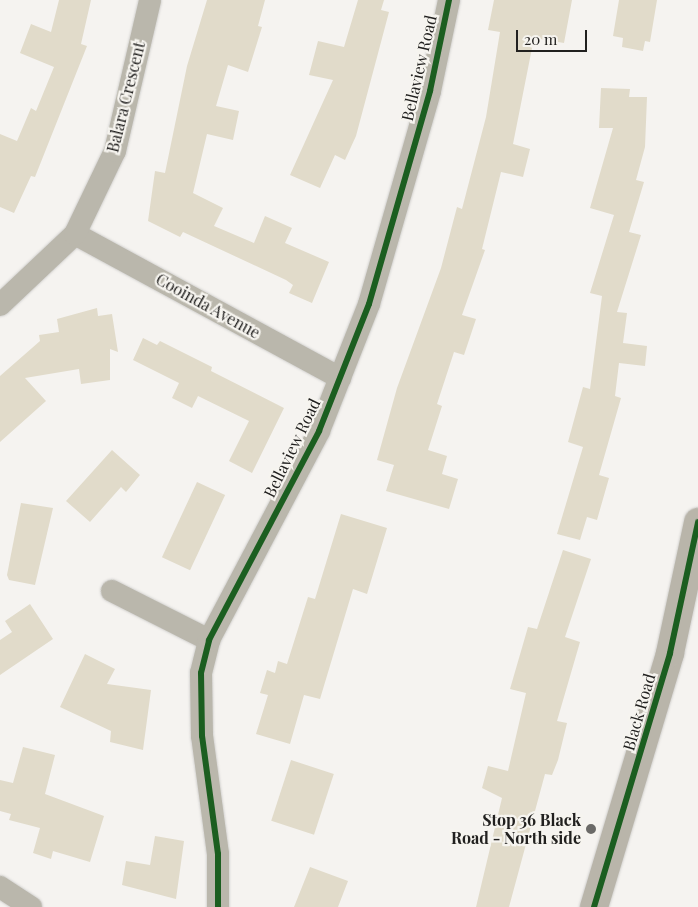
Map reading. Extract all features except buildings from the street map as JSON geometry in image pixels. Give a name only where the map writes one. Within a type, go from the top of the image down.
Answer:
[{"type":"main road","name":"Black Road","points":[[594,907],[670,653],[698,522]]},
{"type":"street","name":"Balara Crescent","points":[[0,305],[75,234],[115,151],[150,0]]},
{"type":"street","name":"Bellaview Road","points":[[218,907],[218,854],[202,736],[201,673],[209,640],[319,431],[369,304],[425,110],[449,0]]},
{"type":"street","name":"Cooinda Avenue","points":[[75,234],[340,378]]},
{"type":"street","points":[[112,591],[209,640]]},
{"type":"street","points":[[0,887],[31,907]]},
{"type":"cycle path","points":[[218,907],[218,854],[202,736],[201,673],[209,640],[319,431],[369,304],[430,91],[449,0]]},
{"type":"cycle path","points":[[594,907],[670,653],[698,522]]},
{"type":"place","name":"Stop 36 Black Road - North side","points":[[591,829]]}]
